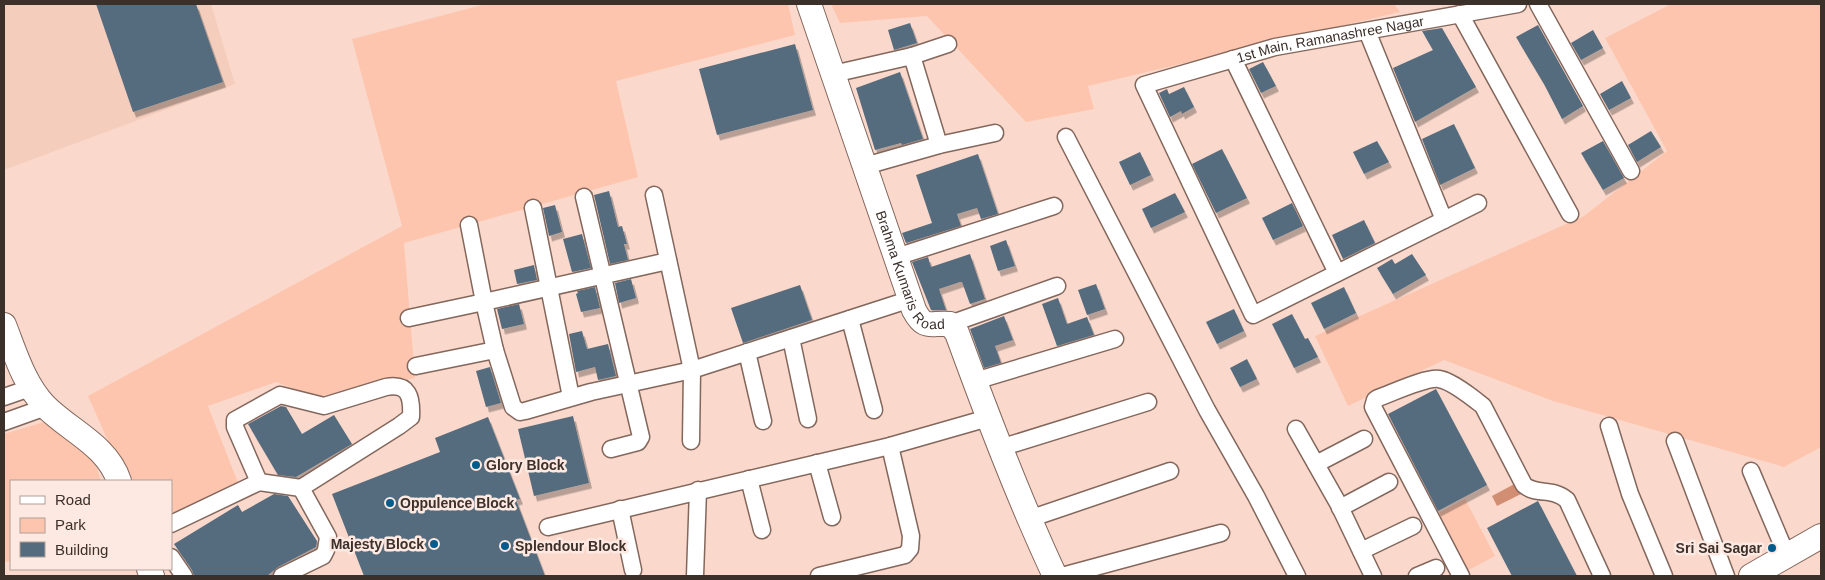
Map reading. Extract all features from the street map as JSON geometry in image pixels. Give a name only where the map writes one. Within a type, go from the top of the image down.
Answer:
[{"type":"street","name":"Brahma Kumaris Road","points":[[809,4],[896,257],[920,321],[928,325],[950,324],[957,333],[1000,448],[1055,576]]},
{"type":"street","name":"1st Main, Ramanashree Nagar","points":[[1337,273],[1253,315],[1144,85],[1275,47],[1518,4]]},
{"type":"street","points":[[1538,4],[1631,171]]},
{"type":"street","points":[[1460,14],[1570,214]]},
{"type":"street","points":[[1367,31],[1444,220]]},
{"type":"street","points":[[833,74],[912,56],[948,44]]},
{"type":"street","points":[[912,56],[939,145]]},
{"type":"street","points":[[1232,59],[1337,273],[1478,203]]},
{"type":"street","points":[[865,166],[939,145],[995,133]]},
{"type":"street","points":[[1066,137],[1207,410],[1256,496],[1297,576]]},
{"type":"street","points":[[654,196],[692,370],[691,440]]},
{"type":"street","points":[[584,197],[641,436],[638,442],[610,449]]},
{"type":"street","points":[[896,257],[1054,206]]},
{"type":"street","points":[[533,208],[571,397]]},
{"type":"street","points":[[469,225],[495,350],[511,403],[520,412],[628,383],[692,370],[911,299]]},
{"type":"street","points":[[410,318],[668,261]]},
{"type":"street","points":[[950,324],[1057,286]]},
{"type":"street","points":[[850,319],[874,410]]},
{"type":"street","points":[[4,325],[30,388],[46,407],[97,447],[110,460],[120,480]]},
{"type":"street","points":[[790,338],[808,420]]},
{"type":"street","points":[[975,381],[1115,338]]},
{"type":"street","points":[[416,366],[495,350]]},
{"type":"street","points":[[747,352],[763,422]]},
{"type":"street","points":[[1461,576],[1373,407],[1374,400],[1378,398],[1426,381],[1438,379],[1446,382],[1483,406],[1524,484],[1530,490],[1559,494],[1567,500],[1602,576]]},
{"type":"street","points":[[172,524],[259,482],[301,488],[400,426],[411,417],[408,393],[403,387],[394,385],[324,406],[280,395],[235,420],[235,428],[259,482]]},
{"type":"street","points":[[4,397],[30,388]]},
{"type":"street","points":[[1000,448],[1148,402]]},
{"type":"street","points":[[4,422],[46,407]]},
{"type":"street","points":[[548,527],[890,446],[988,418]]},
{"type":"street","points":[[1609,426],[1630,494],[1664,576]]},
{"type":"street","points":[[1296,429],[1340,508],[1373,576]]},
{"type":"street","points":[[1316,464],[1364,440]]},
{"type":"street","points":[[1675,441],[1726,576]]},
{"type":"street","points":[[819,576],[904,555],[910,550],[911,536],[890,446]]},
{"type":"street","points":[[816,463],[832,517]]},
{"type":"street","points":[[1030,519],[1170,471]]},
{"type":"street","points":[[1752,471],[1771,568],[1821,536]]},
{"type":"street","points":[[749,479],[762,530]]},
{"type":"street","points":[[1340,508],[1389,482]]},
{"type":"street","points":[[282,576],[323,556],[328,542],[328,537],[301,488]]},
{"type":"street","points":[[695,576],[698,490]]},
{"type":"street","points":[[620,509],[633,570]]},
{"type":"street","points":[[1361,551],[1413,526]]},
{"type":"street","points":[[1062,576],[1221,533]]},
{"type":"street","points":[[172,558],[184,576]]},
{"type":"street","points":[[1417,576],[1436,568]]},
{"type":"shaded area","points":[[4,4],[211,4],[235,84],[4,170]]},
{"type":"shaded area","points":[[1520,481],[1525,492],[1497,506],[1492,496]]},
{"type":"green space","points":[[486,4],[788,4],[795,35],[616,81],[638,177],[404,243],[415,378],[315,397],[276,382],[208,406],[240,488],[172,514],[172,480],[126,480],[88,396],[402,226],[352,39]]},
{"type":"green space","points":[[831,4],[1394,4],[1400,12],[1088,86],[1094,109],[1026,122],[927,16],[840,23]]},
{"type":"green space","points":[[1671,4],[1821,4],[1821,447],[1784,467],[1553,401],[1444,360],[1348,406],[1315,336],[1584,216],[1667,151],[1605,38]]},
{"type":"green space","points":[[44,422],[93,456],[101,480],[10,480],[10,561],[4,562],[4,434]]},
{"type":"green space","points":[[1465,499],[1495,556],[1467,571],[1437,514]]},
{"type":"building","points":[[96,4],[196,4],[223,82],[133,112]]},
{"type":"building","points":[[910,23],[917,43],[894,50],[888,30]]},
{"type":"building","points":[[1538,25],[1583,106],[1562,119],[1516,37]]},
{"type":"building","points":[[1442,28],[1476,87],[1415,122],[1393,68],[1433,50],[1422,31]]},
{"type":"building","points":[[1593,30],[1603,48],[1581,60],[1571,43]]},
{"type":"building","points":[[795,44],[813,110],[717,135],[699,69]]},
{"type":"building","points":[[1263,62],[1276,86],[1261,93],[1249,69]]},
{"type":"building","points":[[900,72],[923,139],[875,150],[856,88]]},
{"type":"building","points":[[1622,81],[1631,98],[1609,110],[1600,94]]},
{"type":"building","points":[[1184,87],[1194,107],[1182,114],[1181,111],[1170,117],[1159,93],[1167,89],[1169,94]]},
{"type":"building","points":[[1454,124],[1475,168],[1440,185],[1422,139]]},
{"type":"building","points":[[1651,131],[1661,147],[1637,162],[1628,145]]},
{"type":"building","points":[[1377,141],[1389,162],[1364,174],[1353,152]]},
{"type":"building","points":[[1603,141],[1624,178],[1603,190],[1581,153]]},
{"type":"building","points":[[1222,149],[1247,198],[1216,213],[1192,164]]},
{"type":"building","points":[[1140,152],[1151,175],[1130,185],[1119,162]]},
{"type":"building","points":[[978,154],[998,214],[981,219],[977,208],[957,214],[961,226],[906,243],[902,233],[932,223],[916,175]]},
{"type":"building","points":[[609,191],[618,227],[622,226],[627,244],[624,244],[628,260],[610,264],[594,195]]},
{"type":"building","points":[[1175,193],[1185,212],[1151,228],[1142,209]]},
{"type":"building","points":[[1292,203],[1303,226],[1273,240],[1262,218]]},
{"type":"building","points":[[555,205],[562,232],[549,236],[543,208]]},
{"type":"building","points":[[1364,220],[1375,243],[1343,259],[1332,235]]},
{"type":"building","points":[[582,234],[591,268],[572,272],[563,239]]},
{"type":"building","points":[[1006,240],[1015,266],[998,271],[990,246]]},
{"type":"building","points":[[970,254],[985,299],[970,304],[962,282],[960,282],[939,289],[946,310],[931,310],[912,262],[928,257],[931,267]]},
{"type":"building","points":[[1412,254],[1426,275],[1393,294],[1377,268],[1392,259],[1395,264]]},
{"type":"building","points":[[534,265],[537,280],[517,284],[514,270]]},
{"type":"building","points":[[631,279],[636,298],[619,303],[615,283]]},
{"type":"building","points":[[1096,284],[1105,309],[1087,315],[1078,290]]},
{"type":"building","points":[[800,285],[812,320],[743,343],[731,308]]},
{"type":"building","points":[[595,287],[600,308],[581,312],[576,294],[578,293],[577,291]]},
{"type":"building","points":[[1344,287],[1356,313],[1324,329],[1311,303]]},
{"type":"building","points":[[1058,298],[1067,324],[1087,317],[1094,335],[1057,346],[1042,304]]},
{"type":"building","points":[[519,304],[524,324],[502,329],[497,309]]},
{"type":"building","points":[[1234,309],[1244,331],[1217,344],[1206,322]]},
{"type":"building","points":[[1292,314],[1305,339],[1308,338],[1318,357],[1294,368],[1272,324]]},
{"type":"building","points":[[1004,316],[1013,340],[995,346],[1001,363],[984,368],[970,329]]},
{"type":"building","points":[[582,331],[587,349],[608,344],[616,376],[598,380],[595,367],[576,372],[569,334]]},
{"type":"building","points":[[1247,359],[1257,379],[1240,387],[1230,368]]},
{"type":"building","points":[[490,367],[501,403],[486,407],[476,371]]},
{"type":"building","points":[[1436,389],[1487,485],[1438,511],[1388,414]]},
{"type":"building","points":[[281,406],[286,407],[302,434],[334,415],[352,444],[296,477],[278,475],[248,424]]},
{"type":"building","points":[[573,416],[589,483],[534,496],[518,429]]},
{"type":"building","points":[[488,417],[520,499],[516,500],[545,576],[364,576],[332,494],[440,452],[435,438]]},
{"type":"building","points":[[274,494],[288,496],[317,541],[316,547],[278,567],[267,576],[194,576],[174,544],[238,505],[242,512]]},
{"type":"building","points":[[1538,501],[1577,576],[1512,576],[1487,528]]},
{"type":"place","name":"Glory Block","points":[[476,465]]},
{"type":"place","name":"Oppulence Block","points":[[390,503]]},
{"type":"place","name":"Majesty Block","points":[[434,544]]},
{"type":"place","name":"Splendour Block","points":[[505,546]]},
{"type":"place","name":"Sri Sai Sagar","points":[[1772,548]]}]
